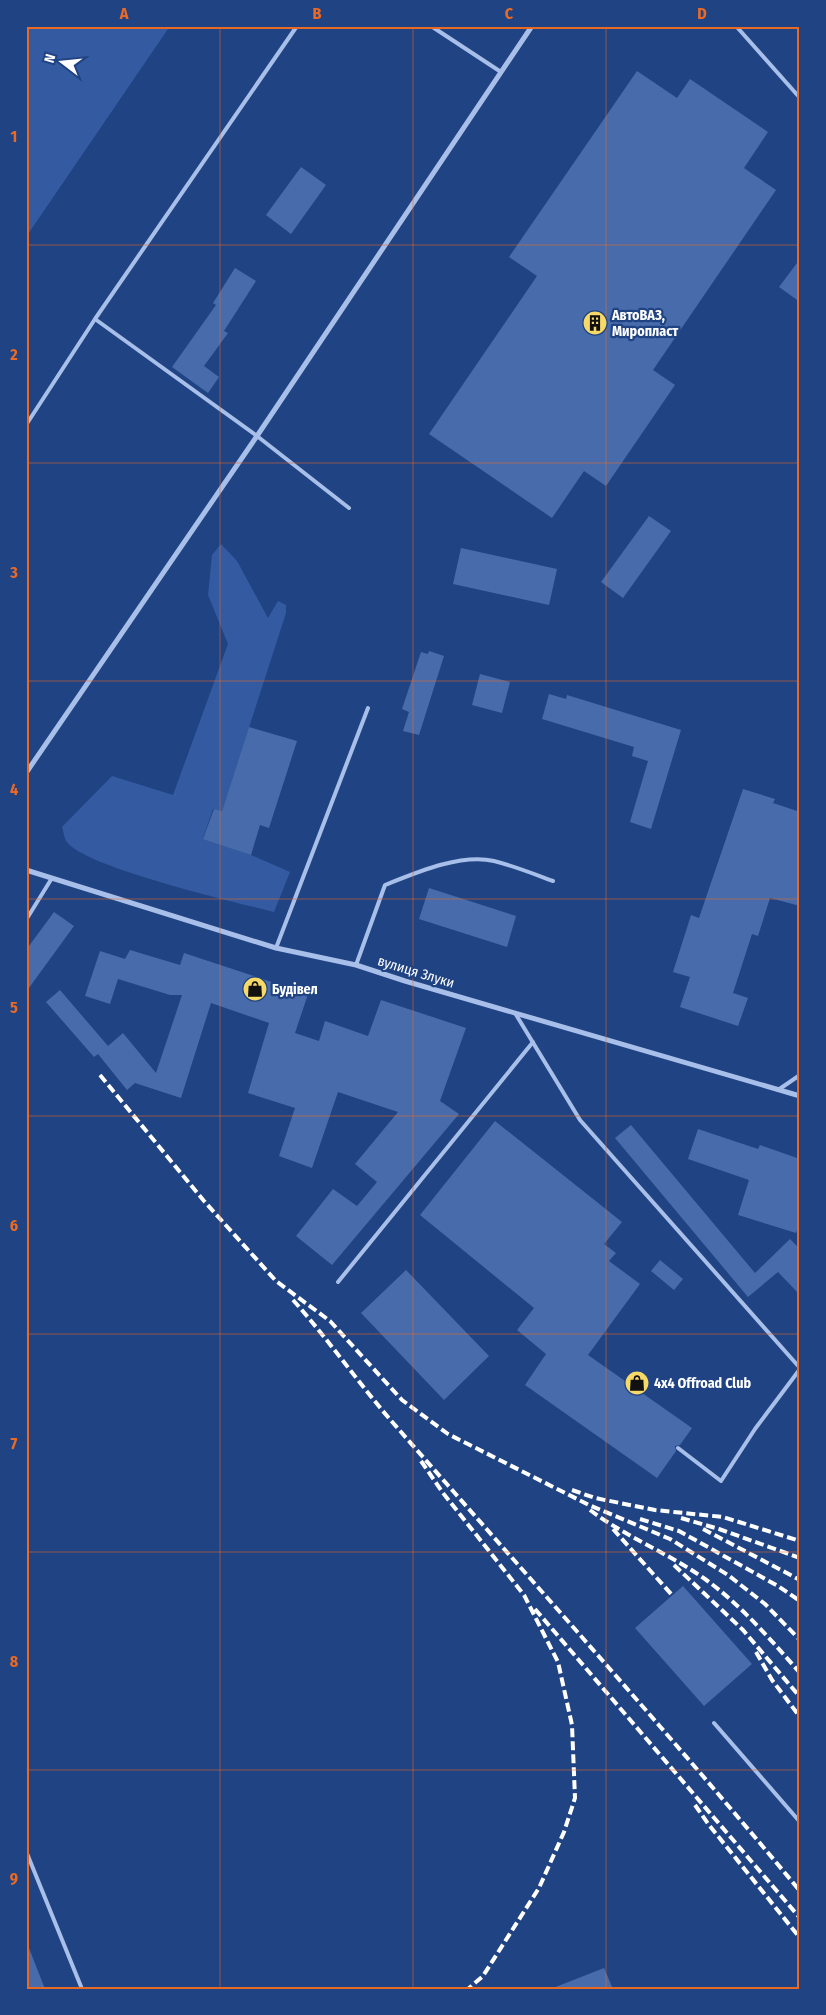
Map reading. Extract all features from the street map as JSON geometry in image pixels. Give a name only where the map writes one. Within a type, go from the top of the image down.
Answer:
[{"type":"street","points":[[26,773],[257,436],[532,26]]},
{"type":"street","name":"вулиця Злуки","points":[[26,870],[276,948],[356,965],[800,1096]]},
{"type":"lane","points":[[26,425],[95,319],[297,26]]},
{"type":"lane","points":[[431,26],[501,72]]},
{"type":"lane","points":[[736,26],[800,98]]},
{"type":"lane","points":[[95,319],[257,436],[349,508]]},
{"type":"lane","points":[[276,948],[368,708]]},
{"type":"lane","points":[[356,965],[385,885],[422,870],[459,860],[492,860],[553,881]]},
{"type":"lane","points":[[26,920],[52,878]]},
{"type":"lane","points":[[514,1013],[580,1120],[800,1369],[755,1429],[721,1481],[678,1448]]},
{"type":"lane","points":[[338,1282],[532,1042]]},
{"type":"lane","points":[[778,1090],[800,1075]]},
{"type":"lane","points":[[714,1723],[800,1822]]},
{"type":"lane","points":[[26,1851],[82,1989]]},
{"type":"shaded area","points":[[26,26],[170,26],[26,237]]},
{"type":"shaded area","points":[[221,544],[237,561],[268,618],[278,601],[286,605],[286,613],[222,811],[213,809],[203,838],[251,855],[290,872],[274,912],[163,883],[101,862],[79,852],[67,842],[62,827],[112,776],[173,795],[228,644],[208,595],[212,555]]},
{"type":"building","name":"АвтоВАЗ, Миропласт","points":[[637,71],[677,98],[690,79],[768,132],[744,168],[776,190],[653,370],[675,385],[606,486],[584,471],[552,518],[429,434],[537,276],[509,257]]},
{"type":"building","points":[[301,167],[326,185],[291,234],[266,215]]},
{"type":"building","points":[[800,259],[800,302],[779,287]]},
{"type":"building","points":[[235,268],[256,281],[224,331],[228,333],[204,366],[219,377],[208,393],[172,367],[216,305],[213,303]]},
{"type":"building","points":[[649,516],[671,531],[623,598],[601,582]]},
{"type":"building","points":[[461,548],[557,569],[549,605],[453,584]]},
{"type":"building","points":[[429,651],[444,656],[419,735],[403,731],[409,712],[402,709],[421,652],[428,654]]},
{"type":"building","points":[[480,674],[510,682],[502,713],[472,705]]},
{"type":"building","points":[[549,694],[566,699],[567,695],[681,730],[651,829],[630,822],[648,761],[632,756],[634,747],[542,719]]},
{"type":"building","points":[[249,727],[297,741],[269,828],[260,825],[251,855],[203,839],[214,809],[222,811]]},
{"type":"building","points":[[743,789],[775,799],[773,803],[800,812],[800,906],[770,898],[758,936],[752,934],[733,993],[748,998],[738,1026],[680,1007],[690,977],[673,972],[691,915],[699,918]]},
{"type":"building","points":[[429,888],[516,916],[507,947],[419,919]]},
{"type":"building","points":[[54,912],[74,926],[26,992],[26,950]]},
{"type":"building","points":[[130,950],[180,965],[184,953],[308,994],[295,1033],[319,1041],[325,1021],[368,1036],[381,1000],[466,1028],[440,1101],[459,1114],[332,1265],[296,1236],[333,1189],[357,1206],[377,1182],[355,1164],[398,1112],[338,1092],[312,1168],[279,1156],[295,1108],[248,1093],[269,1023],[211,1003],[181,1098],[135,1083],[127,1090],[98,1054],[94,1057],[46,1002],[60,990],[108,1046],[123,1033],[156,1073],[182,995],[170,995],[118,979],[110,1004],[85,996],[100,951],[125,959]]},
{"type":"building","points":[[495,1121],[622,1222],[604,1244],[616,1253],[609,1261],[640,1284],[588,1355],[692,1428],[680,1445],[675,1446],[676,1451],[657,1478],[525,1385],[546,1354],[517,1330],[534,1308],[420,1215]]},
{"type":"building","points":[[631,1125],[755,1273],[790,1239],[800,1249],[800,1295],[778,1272],[748,1297],[615,1138]]},
{"type":"building","points":[[698,1129],[758,1149],[760,1145],[800,1159],[800,1221],[796,1233],[738,1215],[749,1180],[688,1159]]},
{"type":"building","points":[[660,1260],[683,1279],[674,1290],[651,1271]]},
{"type":"building","points":[[406,1270],[489,1356],[444,1400],[361,1313]]},
{"type":"building","points":[[683,1586],[752,1664],[704,1706],[635,1628]]},
{"type":"building","points":[[27,1943],[45,1989],[26,1989]]},
{"type":"building","points":[[604,1968],[613,1989],[553,1989],[553,1988]]},
{"type":"railway","points":[[100,1075],[204,1201],[276,1281],[330,1321],[402,1400],[448,1434],[589,1505],[670,1539],[728,1575],[765,1604],[800,1640]]},
{"type":"railway","points":[[293,1300],[394,1424],[649,1714],[800,1891]]},
{"type":"railway","points":[[421,1461],[443,1493],[524,1595],[558,1662],[572,1725],[575,1798],[564,1832],[539,1888],[483,1976],[468,1989]]},
{"type":"railway","points":[[572,1490],[595,1498],[655,1510],[723,1517],[800,1541]]},
{"type":"railway","points":[[590,1510],[618,1529],[691,1570],[718,1589],[755,1623],[800,1673]]},
{"type":"railway","points":[[681,1518],[719,1529],[800,1558]]},
{"type":"railway","points":[[640,1519],[679,1531],[778,1586],[800,1601]]},
{"type":"railway","points":[[613,1529],[672,1595]]},
{"type":"railway","points":[[703,1529],[800,1580]]},
{"type":"railway","points":[[674,1565],[743,1630],[800,1697]]},
{"type":"railway","points":[[535,1609],[800,1918]]},
{"type":"railway","points":[[756,1652],[772,1680],[800,1717]]},
{"type":"railway","points":[[695,1805],[800,1938]]},
{"type":"place","name":"АвтоВАЗ, Миропласт","points":[[595,323]]},
{"type":"place","name":"Будівел","points":[[255,989]]},
{"type":"place","name":"4x4 Offroad Club","points":[[637,1383]]}]
